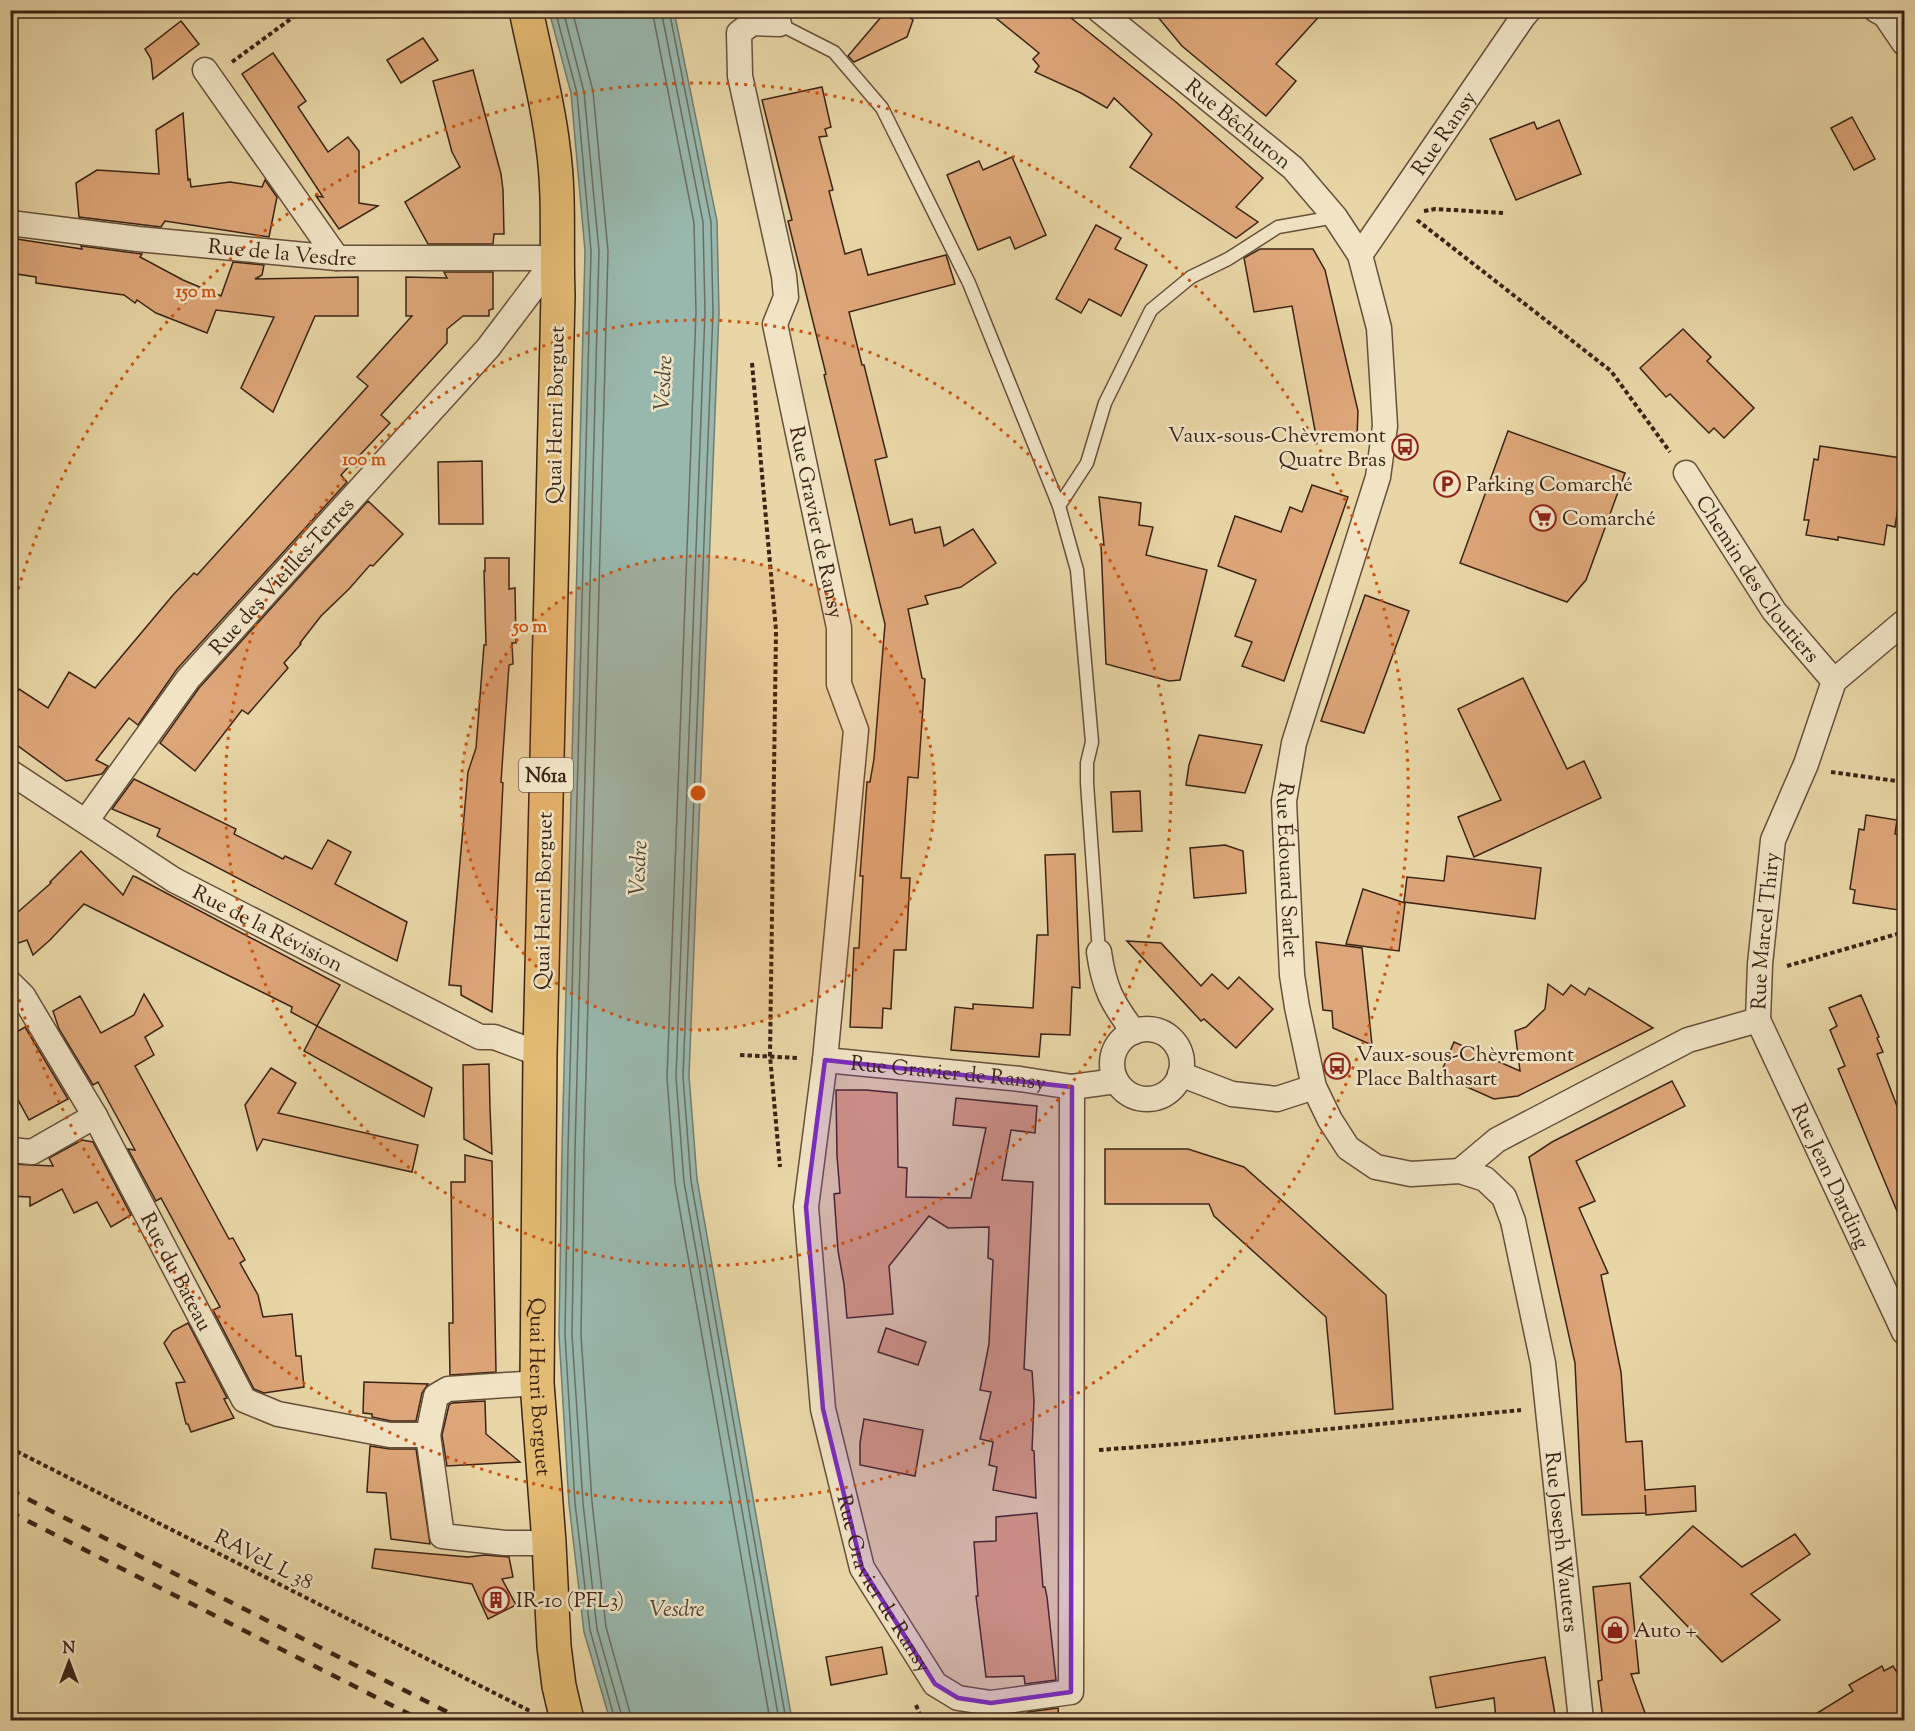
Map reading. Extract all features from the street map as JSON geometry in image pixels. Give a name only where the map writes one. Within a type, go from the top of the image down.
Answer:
[{"type":"main road","name":"Quai Henri Borguet","points":[[526,10],[553,147],[558,223],[540,1054],[537,1383],[554,1646],[560,1686],[553,1718]]},
{"type":"street","name":"Rue Bêchuron","points":[[1099,10],[1293,168],[1335,217],[1360,255]]},
{"type":"street","name":"Rue Ransy","points":[[1360,255],[1402,208],[1523,16],[1529,10]]},
{"type":"street","points":[[1876,10],[1885,15],[1905,43]]},
{"type":"street","name":"Rue Gravier de Ransy","points":[[779,24],[752,23],[739,33],[740,76],[784,276],[786,297],[775,324],[839,628],[839,684],[856,730],[825,1060],[806,1207],[823,1408],[862,1568],[935,1684],[958,1698],[992,1704],[1071,1692],[1072,1087]]},
{"type":"street","points":[[209,76],[337,258]]},
{"type":"street","name":"Rue de la Vesdre","points":[[10,223],[138,239],[337,258],[556,258]]},
{"type":"street","name":"Rue Édouard Sarlet","points":[[1360,255],[1379,328],[1385,426],[1378,477],[1294,743],[1284,801],[1292,975],[1297,1007],[1314,1087],[1330,1120],[1348,1148],[1376,1167],[1411,1174],[1460,1171],[1485,1179],[1504,1197],[1513,1221],[1543,1363]]},
{"type":"street","name":"Rue des Vieilles-Terres","points":[[86,821],[188,679],[488,348],[556,258]]},
{"type":"street","name":"Chemin des Cloutiers","points":[[1686,473],[1774,611],[1834,681]]},
{"type":"street","points":[[1834,681],[1905,622]]},
{"type":"street","name":"Rue Marcel Thiry","points":[[1460,1171],[1497,1140],[1688,1040],[1758,1020],[1760,964],[1773,840],[1806,764],[1834,681]]},
{"type":"street","name":"Rue de la Révision","points":[[10,772],[174,880],[480,1037],[494,1037],[540,1054]]},
{"type":"street","points":[[1099,952],[1102,972],[1114,1006],[1134,1032]]},
{"type":"street","name":"Rue du Bateau","points":[[10,983],[22,996],[94,1116],[244,1400],[278,1414],[390,1435],[428,1435]]},
{"type":"street","name":"Rue Jean Darding","points":[[1758,1020],[1905,1332]]},
{"type":"street","points":[[1145,1029],[1156,1030],[1174,1042],[1182,1063],[1180,1074],[1167,1093],[1156,1098],[1144,1099],[1123,1090],[1112,1070],[1112,1058],[1116,1047],[1124,1038],[1145,1029]]},
{"type":"street","name":"Rue Gravier de Ransy","points":[[825,1060],[1020,1079],[1072,1087],[1116,1081]]},
{"type":"street","points":[[1180,1074],[1232,1094],[1277,1099],[1314,1087]]},
{"type":"street","points":[[10,1150],[32,1152],[94,1116]]},
{"type":"street","name":"Rue Joseph Wauters","points":[[1543,1363],[1581,1720]]},
{"type":"street","points":[[537,1383],[448,1389],[436,1396],[428,1435],[442,1536],[505,1543],[549,1543]]},
{"type":"lane","points":[[779,24],[834,52],[882,108],[969,283],[1059,506],[1077,570],[1092,742],[1087,763],[1087,783],[1099,952]]},
{"type":"lane","points":[[1059,506],[1087,463],[1105,403],[1151,310],[1191,277],[1228,259],[1278,227],[1335,217]]},
{"type":"path","points":[[209,76],[225,67],[303,10]]},
{"type":"path","points":[[1402,208],[1503,213]]},
{"type":"path","points":[[1402,208],[1611,371],[1686,473]]},
{"type":"path","points":[[752,356],[776,630],[770,1056],[781,1173]]},
{"type":"path","points":[[1806,764],[1830,772],[1905,782]]},
{"type":"path","points":[[1760,964],[1786,966],[1905,932]]},
{"type":"path","points":[[740,1055],[825,1060]]},
{"type":"path","points":[[1071,1452],[1178,1444],[1548,1407]]},
{"type":"path","name":"RAVeL L 38","points":[[10,1448],[503,1698],[553,1718]]},
{"type":"path","points":[[914,1700],[922,1720]]},
{"type":"highlighted area","points":[[825,1060],[1072,1087],[1071,1692],[991,1703],[958,1698],[935,1684],[862,1568],[823,1409],[806,1207]]},
{"type":"water","name":"Vesdre","points":[[549,11],[674,11],[717,221],[719,312],[689,1076],[697,1179],[792,1720],[610,1720],[584,1632],[569,1504],[559,1335],[585,251],[571,93]]},
{"type":"building","points":[[887,10],[899,10],[913,20],[907,37],[854,62],[848,56]]},
{"type":"building","points":[[986,10],[1061,10],[1176,102],[1263,178],[1236,207],[1258,222],[1236,238],[1130,167],[1152,134],[1114,98],[1107,108],[1035,72],[1039,66],[1033,59],[1039,53]]},
{"type":"building","points":[[1152,10],[1325,10],[1276,64],[1296,81],[1266,116],[1182,46]]},
{"type":"building","points":[[181,21],[199,44],[153,79],[151,59],[145,49]]},
{"type":"building","points":[[423,38],[438,60],[401,83],[387,60]]},
{"type":"building","points":[[273,53],[306,101],[298,107],[328,152],[348,137],[359,151],[359,203],[378,206],[339,229],[316,196],[323,197],[242,74]]},
{"type":"building","points":[[473,70],[501,174],[504,234],[494,234],[493,244],[428,244],[405,202],[460,167],[452,152],[433,81]]},
{"type":"building","points":[[822,87],[831,127],[825,129],[827,136],[819,137],[833,190],[829,191],[845,254],[861,249],[868,275],[946,255],[955,284],[849,312],[887,457],[875,460],[890,525],[912,519],[915,533],[940,527],[944,546],[973,529],[996,563],[961,587],[925,596],[928,604],[908,609],[922,678],[925,679],[918,778],[908,777],[901,878],[910,878],[906,950],[894,950],[891,1009],[883,1008],[882,1028],[850,1027],[854,948],[859,948],[863,876],[860,876],[867,782],[870,782],[874,759],[885,624],[824,375],[826,374],[788,221],[792,220],[762,100]]},
{"type":"building","points":[[183,113],[188,180],[190,179],[191,187],[230,182],[262,187],[265,180],[277,197],[269,237],[165,221],[161,227],[79,217],[76,183],[97,170],[159,174],[156,130]]},
{"type":"building","points":[[1852,117],[1875,159],[1854,170],[1831,128]]},
{"type":"building","points":[[1559,120],[1581,174],[1516,200],[1490,139],[1534,122],[1537,129]]},
{"type":"building","points":[[1012,157],[1046,235],[1015,249],[1010,237],[978,250],[947,175],[979,161],[983,170]]},
{"type":"building","points":[[1096,225],[1121,238],[1115,249],[1147,265],[1121,316],[1089,299],[1081,313],[1056,299]]},
{"type":"building","points":[[10,238],[82,249],[81,246],[142,254],[140,257],[183,280],[221,296],[233,262],[264,265],[262,275],[255,279],[358,277],[358,316],[315,316],[273,412],[241,388],[274,317],[216,310],[207,333],[156,313],[137,300],[135,303],[124,295],[36,283],[36,277],[10,273]]},
{"type":"building","points":[[1260,249],[1313,249],[1325,270],[1358,411],[1357,437],[1316,436],[1292,306],[1254,312],[1244,258]]},
{"type":"building","points":[[444,272],[493,272],[493,309],[489,310],[489,316],[463,316],[447,329],[447,343],[381,415],[390,423],[341,475],[347,482],[177,669],[138,725],[129,718],[96,760],[108,766],[102,774],[66,781],[10,740],[10,702],[19,689],[48,708],[69,672],[95,688],[173,595],[194,573],[197,575],[368,386],[357,377],[412,316],[406,316],[406,277],[447,278]]},
{"type":"building","points":[[1683,329],[1711,357],[1707,361],[1754,408],[1724,438],[1714,428],[1709,433],[1670,394],[1666,397],[1640,368]]},
{"type":"building","name":"Comarché","points":[[1508,431],[1625,473],[1586,580],[1567,602],[1460,563]]},
{"type":"building","points":[[1820,446],[1901,458],[1899,473],[1903,474],[1895,527],[1887,525],[1884,545],[1838,537],[1838,540],[1806,535],[1809,520],[1804,520],[1814,459],[1818,460]]},
{"type":"building","points":[[482,461],[483,524],[439,524],[438,462]]},
{"type":"building","points":[[1312,485],[1348,497],[1284,681],[1242,666],[1252,642],[1235,636],[1256,580],[1218,566],[1235,516],[1281,532],[1290,507],[1302,512]]},
{"type":"building","points":[[1099,497],[1141,503],[1139,525],[1153,527],[1146,555],[1207,570],[1180,680],[1169,681],[1106,664],[1101,544],[1104,545]]},
{"type":"building","points":[[368,501],[403,534],[321,616],[284,663],[288,668],[248,714],[242,710],[195,771],[160,743],[199,688]]},
{"type":"building","points":[[485,558],[509,558],[509,589],[515,588],[516,643],[512,643],[513,664],[509,665],[501,782],[503,783],[492,1012],[461,995],[461,986],[449,985],[468,772],[476,748],[484,645],[486,645]]},
{"type":"building","points":[[1365,595],[1409,611],[1364,733],[1321,721]]},
{"type":"building","points":[[1523,678],[1567,769],[1584,761],[1601,798],[1474,857],[1458,817],[1501,800],[1458,709]]},
{"type":"building","points":[[1199,735],[1262,745],[1245,793],[1186,785],[1189,765]]},
{"type":"building","points":[[134,779],[236,829],[234,834],[283,859],[285,856],[312,869],[328,840],[351,852],[335,884],[407,922],[397,961],[157,836],[160,829],[112,809]]},
{"type":"building","points":[[1140,791],[1142,831],[1113,832],[1111,792]]},
{"type":"building","points":[[1866,815],[1897,820],[1895,834],[1905,836],[1905,911],[1853,903],[1855,890],[1850,889],[1859,829],[1864,830]]},
{"type":"building","points":[[1225,845],[1243,851],[1246,893],[1194,898],[1190,848]]},
{"type":"building","points":[[81,851],[123,895],[133,876],[136,877],[340,985],[317,1026],[291,1012],[292,1007],[84,904],[33,955],[27,940],[10,946],[10,919],[51,883]]},
{"type":"building","points":[[1075,854],[1080,988],[1072,987],[1070,1035],[1041,1034],[1039,1057],[951,1050],[955,1007],[973,1009],[973,1004],[1033,1008],[1037,935],[1048,935],[1045,855]]},
{"type":"building","points":[[1447,856],[1541,868],[1535,919],[1404,902],[1407,877],[1444,881]]},
{"type":"building","points":[[1363,889],[1405,903],[1399,951],[1346,944]]},
{"type":"building","points":[[1127,941],[1161,943],[1201,986],[1212,974],[1228,989],[1239,977],[1273,1009],[1236,1048],[1204,1019],[1201,1021]]},
{"type":"building","points":[[1316,942],[1362,948],[1372,1045],[1333,1028],[1332,1011],[1323,1010]]},
{"type":"building","points":[[1548,984],[1563,995],[1571,985],[1585,995],[1589,988],[1653,1028],[1518,1096],[1494,1099],[1440,1075],[1454,1042],[1520,1071],[1515,1031],[1526,1027],[1545,1009]]},
{"type":"building","points":[[144,994],[163,1026],[145,1037],[154,1055],[135,1066],[229,1239],[233,1238],[245,1260],[240,1263],[258,1295],[263,1317],[292,1314],[296,1356],[301,1356],[304,1387],[264,1393],[254,1389],[213,1310],[220,1307],[161,1198],[156,1201],[128,1149],[135,1150],[98,1082],[93,1085],[59,1029],[53,1011],[80,996],[101,1033],[134,1015]]},
{"type":"building","points":[[1861,995],[1879,1037],[1877,1038],[1883,1052],[1877,1054],[1905,1127],[1904,1228],[1838,1069],[1845,1066],[1830,1030],[1837,1026],[1829,1008]]},
{"type":"building","points":[[317,1026],[432,1088],[424,1117],[304,1051]]},
{"type":"building","points":[[25,1027],[68,1099],[29,1120],[10,1085],[10,1036]]},
{"type":"building","points":[[489,1064],[492,1154],[464,1139],[463,1065]]},
{"type":"building","points":[[271,1068],[296,1083],[278,1113],[418,1145],[412,1172],[263,1139],[257,1150],[245,1105]]},
{"type":"building","points":[[1672,1081],[1685,1106],[1576,1161],[1595,1201],[1579,1208],[1608,1273],[1601,1275],[1621,1372],[1626,1442],[1642,1441],[1645,1490],[1695,1486],[1696,1511],[1646,1515],[1646,1513],[1582,1515],[1575,1363],[1529,1157],[1552,1142]]},
{"type":"building","points":[[836,1090],[897,1093],[898,1167],[907,1168],[906,1197],[971,1198],[986,1128],[953,1125],[956,1098],[1037,1106],[1035,1133],[1011,1130],[1002,1180],[1033,1182],[1024,1369],[1032,1371],[1034,1401],[1032,1450],[1034,1451],[1036,1498],[993,1490],[997,1467],[989,1465],[993,1442],[980,1439],[991,1392],[980,1390],[989,1344],[993,1260],[988,1258],[989,1227],[948,1228],[929,1216],[889,1266],[893,1314],[847,1318],[838,1251],[834,1194],[840,1193]]},
{"type":"building","points":[[82,1140],[93,1142],[131,1215],[111,1227],[97,1202],[74,1213],[62,1189],[30,1206],[30,1197],[10,1196],[10,1164],[53,1166],[49,1158]]},
{"type":"building","points":[[1105,1149],[1188,1149],[1244,1167],[1296,1213],[1386,1295],[1393,1409],[1335,1414],[1326,1317],[1214,1216],[1209,1204],[1105,1204]]},
{"type":"building","points":[[465,1155],[492,1161],[496,1372],[450,1375],[449,1323],[453,1323],[451,1182],[465,1182]]},
{"type":"building","points":[[188,1323],[227,1398],[224,1399],[234,1418],[191,1432],[186,1424],[176,1383],[185,1382],[164,1343],[173,1331]]},
{"type":"building","points":[[886,1328],[926,1342],[918,1365],[878,1352]]},
{"type":"building","points":[[364,1382],[428,1384],[422,1393],[416,1421],[391,1421],[363,1413]]},
{"type":"building","points":[[485,1401],[486,1434],[520,1462],[447,1466],[442,1435],[449,1405]]},
{"type":"building","points":[[864,1419],[923,1430],[915,1476],[860,1465],[860,1443]]},
{"type":"building","points":[[370,1446],[416,1449],[430,1544],[391,1539],[386,1493],[367,1492]]},
{"type":"building","points":[[1037,1513],[1043,1587],[1045,1587],[1047,1597],[1056,1680],[1025,1684],[1024,1676],[986,1677],[976,1596],[978,1596],[974,1542],[996,1541],[996,1517]]},
{"type":"building","points":[[1693,1526],[1742,1567],[1795,1534],[1810,1554],[1751,1594],[1780,1620],[1722,1662],[1640,1577]]},
{"type":"building","points":[[375,1549],[468,1557],[485,1555],[509,1557],[513,1577],[502,1579],[516,1605],[488,1619],[472,1584],[372,1568]]},
{"type":"building","points":[[1630,1583],[1639,1673],[1631,1674],[1645,1713],[1633,1720],[1603,1720],[1598,1681],[1602,1680],[1593,1587]]},
{"type":"building","points":[[882,1647],[887,1674],[831,1685],[826,1657]]},
{"type":"building","points":[[1545,1657],[1556,1720],[1496,1720],[1494,1698],[1436,1708],[1430,1677]]},
{"type":"building","points":[[1882,1666],[1884,1671],[1893,1666],[1905,1685],[1905,1720],[1806,1720],[1853,1691],[1849,1685]]},
{"type":"building","points":[[1058,1708],[1059,1720],[1029,1720],[1028,1712]]},
{"type":"railway","points":[[10,1490],[463,1720]]},
{"type":"railway","points":[[10,1512],[421,1720]]},
{"type":"place","name":"Vaux-sous-Chèvremont Quatre Bras","points":[[1405,447]]},
{"type":"place","name":"Parking Comarché","points":[[1447,484]]},
{"type":"place","name":"Comarché","points":[[1543,518]]},
{"type":"place","name":"Vaux-sous-Chèvremont Place Balthasart","points":[[1337,1066]]},
{"type":"place","name":"IR-10 (PFL3)","points":[[496,1600]]},
{"type":"place","name":"Auto +","points":[[1615,1630]]}]
